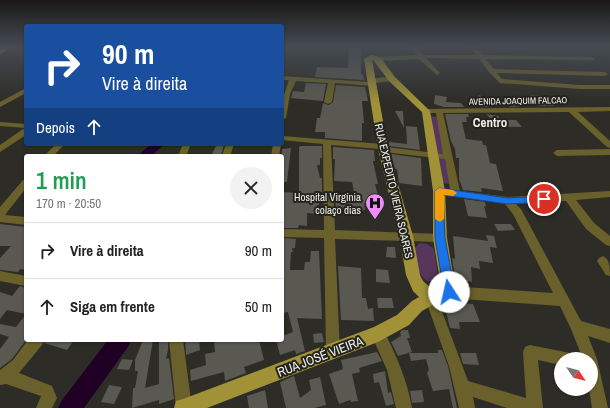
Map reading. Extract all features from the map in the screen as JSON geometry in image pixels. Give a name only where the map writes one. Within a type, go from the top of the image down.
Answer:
[{"type":"main road","name":"RUA EXPEDITO VIEIRA SOARES","points":[[369,65],[383,148],[406,236],[413,275],[418,286],[430,298]]},
{"type":"main road","points":[[380,65],[392,79],[426,111],[439,191],[440,238],[449,292]]},
{"type":"main road","name":"RUA JOSÉ VIEIRA","points":[[184,408],[378,334],[403,320],[417,306],[430,298],[438,294],[449,292]]},
{"type":"street","points":[[429,65],[437,73]]},
{"type":"street","points":[[486,65],[498,80],[503,82],[590,88],[610,87]]},
{"type":"street","points":[[568,65],[590,88]]},
{"type":"street","points":[[491,71],[605,74]]},
{"type":"street","points":[[284,78],[332,82],[373,83],[392,79]]},
{"type":"street","points":[[285,94],[293,79]]},
{"type":"street","points":[[328,102],[332,82]]},
{"type":"street","points":[[0,105],[24,91]]},
{"type":"street","name":"AVENIDA JOAQUIM FALCAO","points":[[426,111],[610,109]]},
{"type":"street","points":[[572,110],[610,145]]},
{"type":"street","points":[[439,112],[456,193]]},
{"type":"street","points":[[0,124],[24,126]]},
{"type":"street","points":[[0,149],[24,132]]},
{"type":"street","points":[[284,138],[383,148],[448,157]]},
{"type":"street","points":[[328,142],[333,352]]},
{"type":"street","points":[[50,154],[59,146]]},
{"type":"street","points":[[557,153],[610,152]]},
{"type":"street","points":[[0,214],[24,184]]},
{"type":"street","points":[[439,191],[508,201],[610,194]]},
{"type":"street","points":[[568,196],[590,226],[610,242]]},
{"type":"street","points":[[508,201],[517,212],[578,326],[587,352]]},
{"type":"street","points":[[0,218],[24,221]]},
{"type":"street","points":[[284,233],[329,233],[440,238]]},
{"type":"street","points":[[603,262],[610,272]]},
{"type":"street","points":[[0,276],[24,281]]},
{"type":"street","points":[[449,292],[563,300]]},
{"type":"street","points":[[430,298],[445,335],[463,387],[467,408]]},
{"type":"street","points":[[578,326],[610,336]]},
{"type":"street","points":[[378,334],[394,366],[401,386],[404,408]]},
{"type":"street","points":[[3,378],[18,365],[35,342]]},
{"type":"street","points":[[176,342],[184,408]]},
{"type":"street","points":[[463,387],[534,408],[530,352],[554,356]]},
{"type":"street","points":[[3,378],[47,391],[49,398],[44,408]]},
{"type":"street","points":[[598,396],[600,408]]},
{"type":"shaded area","points":[[430,116],[438,117],[445,154],[436,153]]},
{"type":"shaded area","points":[[436,157],[445,158],[451,184],[440,183]]},
{"type":"shaded area","points":[[419,243],[427,244],[434,249],[438,276],[434,282],[424,279],[419,270],[415,248]]},
{"type":"building","points":[[348,65],[361,65],[361,74],[363,75],[364,80],[315,77],[317,67],[348,68]]},
{"type":"building","points":[[306,83],[326,84],[323,101],[291,98],[293,91],[304,92]]},
{"type":"building","points":[[336,85],[365,87],[368,101],[362,101],[364,123],[362,123],[362,141],[325,138],[325,132],[315,132],[317,118],[320,118],[323,103],[329,105],[333,102]]},
{"type":"building","points":[[435,95],[447,97],[446,102],[461,103],[464,107],[444,107],[434,104]]},
{"type":"building","points":[[480,95],[489,107],[481,107],[475,98]]},
{"type":"building","points":[[529,95],[544,96],[554,106],[538,106]]},
{"type":"building","points":[[503,98],[515,98],[523,106],[510,107]]},
{"type":"building","points":[[395,111],[403,111],[404,128]]},
{"type":"building","points":[[445,114],[468,114],[469,117],[466,117],[467,122],[462,122],[466,139],[482,141],[483,145],[486,145],[490,163],[496,164],[503,191],[481,188],[482,192],[463,190],[459,179],[459,158],[456,158],[455,149],[451,141]]},
{"type":"building","points":[[486,114],[498,116],[501,120],[516,120],[522,127],[483,126],[483,120],[492,120]]},
{"type":"building","points":[[406,126],[417,127],[420,150],[389,146],[389,142],[407,144]]},
{"type":"building","points":[[216,146],[224,146],[222,154],[212,154]]},
{"type":"building","points":[[322,146],[322,158],[320,158],[320,165],[317,165],[320,178],[322,178],[322,192],[319,192],[319,205],[317,205],[316,214],[307,213],[307,226],[299,225],[298,228],[284,228],[284,192],[299,193],[299,147]]},
{"type":"building","points":[[333,147],[374,150],[375,161],[373,161],[378,184],[375,184],[380,203],[364,203],[365,210],[336,209],[335,197],[355,197],[352,182],[334,181],[335,159],[333,159]]},
{"type":"building","points":[[291,148],[287,182],[284,182],[284,154],[282,154],[282,149]]},
{"type":"building","points":[[391,154],[421,158],[422,186],[399,183],[397,169],[395,169]]},
{"type":"building","points":[[464,199],[485,202],[486,207],[484,206],[487,218],[468,216]]},
{"type":"building","points":[[0,224],[24,227],[24,270],[20,269],[18,272],[0,270],[0,258],[11,246],[0,246]]},
{"type":"building","points":[[494,224],[511,224],[515,230],[498,231]]},
{"type":"building","points":[[486,235],[494,236],[497,248],[490,247],[493,263],[479,261],[480,269],[471,267],[472,282],[455,278],[452,258],[455,259],[453,236],[488,241]]},
{"type":"building","points":[[284,238],[296,239],[295,248],[292,248],[293,252],[291,252],[290,270],[304,270],[305,262],[310,262],[311,251],[319,251],[322,319],[297,318],[305,351],[296,354],[295,350],[280,355],[277,342],[284,342],[284,335],[293,332],[288,312],[284,313]]},
{"type":"building","points":[[387,247],[395,247],[396,258],[386,257]]},
{"type":"building","points":[[338,266],[361,268],[362,298],[366,298],[368,309],[373,308],[374,321],[341,320]]},
{"type":"building","points":[[376,269],[388,270],[390,283],[376,282]]},
{"type":"building","points":[[20,286],[24,287],[24,314],[7,310],[0,319],[0,292],[12,296]]},
{"type":"building","points":[[377,298],[392,298],[394,308],[378,308]]},
{"type":"building","points":[[444,302],[473,304],[480,322],[459,322],[460,329],[450,328]]},
{"type":"building","points":[[24,317],[25,342],[12,359],[0,368],[0,349],[9,337],[0,334],[0,324],[16,327]]},
{"type":"building","points":[[403,330],[408,330],[410,338],[407,338],[412,352],[398,356],[391,342],[401,336],[400,332]]},
{"type":"building","points":[[322,333],[324,342],[314,343],[313,334]]},
{"type":"building","points":[[44,342],[73,342],[67,350]]},
{"type":"building","points":[[142,342],[153,342],[145,388],[159,384],[159,342],[168,342],[166,359],[169,358],[174,399],[159,404],[159,400],[132,408],[133,388],[135,388],[138,371],[135,371],[135,360]]},
{"type":"building","points":[[185,342],[199,342],[200,350],[186,355]]},
{"type":"building","points":[[214,342],[260,342],[264,360],[244,367],[246,373],[225,381],[224,372],[191,381],[190,370],[206,365],[205,354],[215,352]]},
{"type":"building","points":[[438,350],[442,350],[448,366],[457,408],[453,408],[449,389],[433,391],[427,373],[429,370],[426,359],[411,361],[409,353],[438,353]]},
{"type":"building","points":[[377,352],[382,361],[359,368],[360,372],[352,374],[358,401],[351,402],[350,400],[339,404],[329,374],[343,369],[341,360]]},
{"type":"building","points":[[460,353],[476,353],[479,365],[463,364]]},
{"type":"building","points":[[122,359],[133,360],[129,370],[117,369]]},
{"type":"building","points":[[385,371],[388,393],[391,392],[394,404],[386,406],[379,382],[374,383],[373,374]]},
{"type":"building","points":[[294,376],[300,398],[311,390],[309,380],[320,377],[326,405],[314,408],[286,408],[280,382]]},
{"type":"building","points":[[109,385],[122,387],[114,404],[101,402]]},
{"type":"building","points":[[265,390],[268,408],[249,408],[247,396]]},
{"type":"building","points":[[422,390],[424,402],[412,403],[410,391]]},
{"type":"waterway","points":[[146,154],[156,146]]},
{"type":"waterway","points":[[70,408],[120,342]]},
{"type":"slow traffic","points":[[440,219],[439,191],[453,193]]},
{"type":"place","name":"Hospital Virgínia colaço dias","points":[[375,220]]},
{"type":"district","name":"Centro","points":[[490,122]]},
{"type":"route","points":[[449,292],[440,238],[439,191],[508,201],[544,199]]}]
